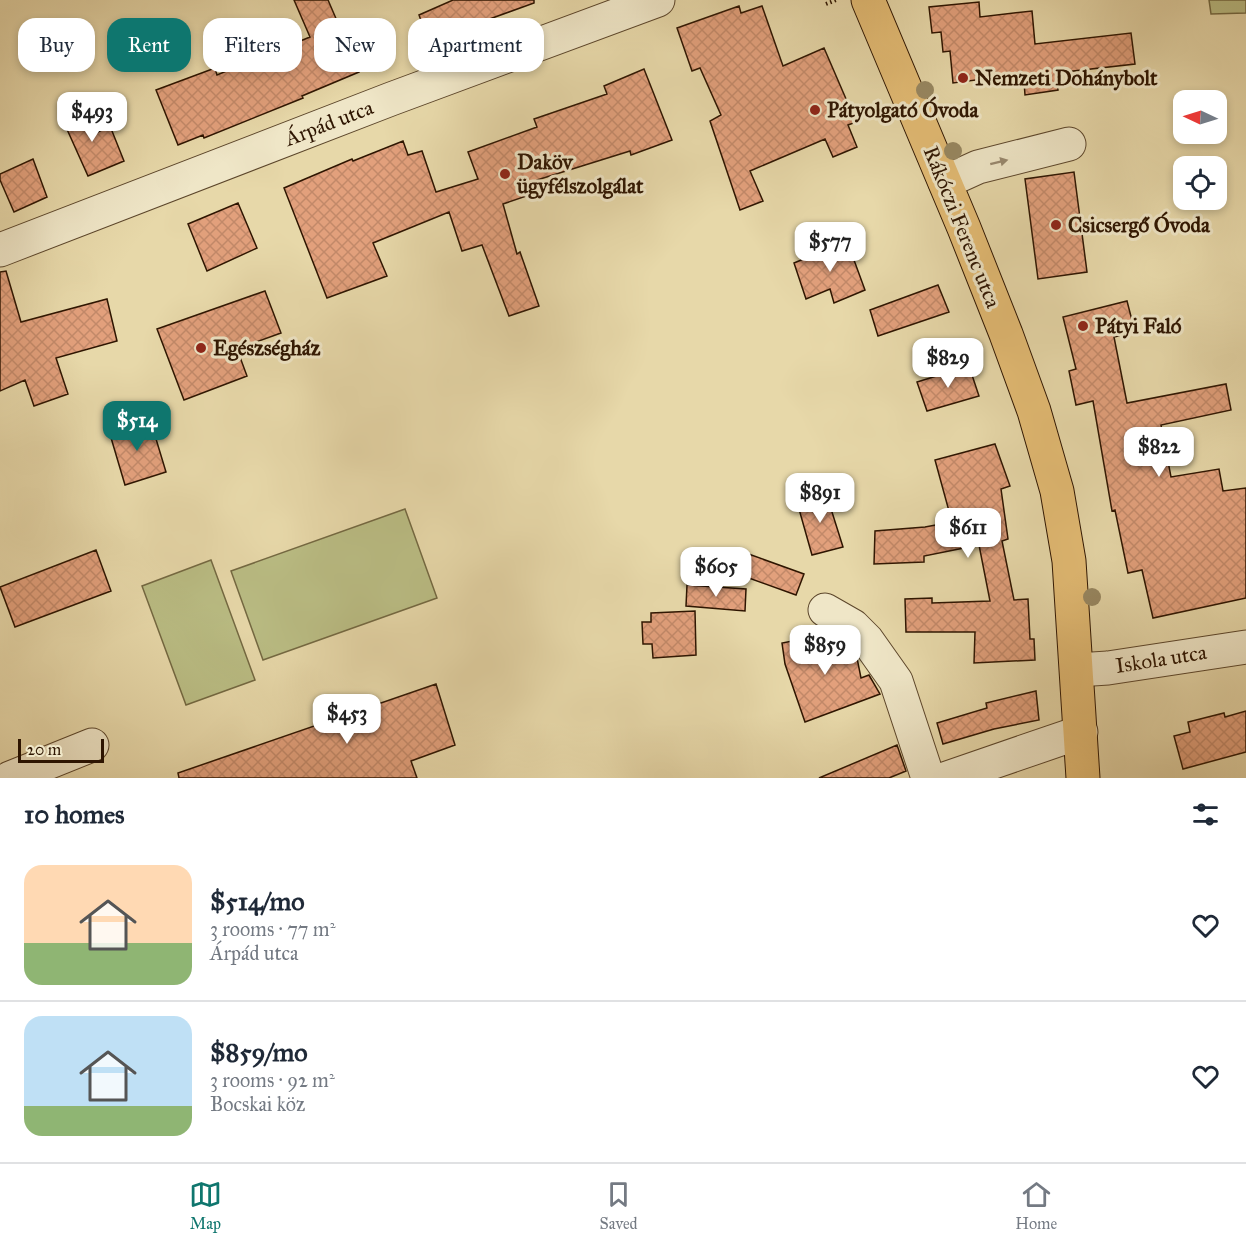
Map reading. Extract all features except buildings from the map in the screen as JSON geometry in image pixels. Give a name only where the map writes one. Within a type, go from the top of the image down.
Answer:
[{"type":"main road","name":"Rákóczi Ferenc utca","points":[[868,0],[964,228],[1030,400],[1057,491],[1069,561],[1083,778]]},
{"type":"street","name":"Árpád utca","points":[[0,250],[391,99],[658,0]]},
{"type":"street","points":[[945,182],[978,167],[1069,144]]},
{"type":"street","points":[[825,610],[853,626],[867,640],[896,681],[928,778]]},
{"type":"street","name":"Iskola utca","points":[[1077,670],[1107,668],[1246,647]]},
{"type":"street","points":[[947,778],[1081,732]]},
{"type":"street","points":[[10,778],[92,745]]},
{"type":"path","points":[[826,4],[836,0]]},
{"type":"green space","points":[[1209,0],[1246,0],[1246,13],[1211,14]]},
{"type":"green space","points":[[405,509],[437,598],[263,660],[231,571]]},
{"type":"green space","points":[[211,560],[255,680],[186,705],[142,586]]},
{"type":"place","name":"Nemzeti Dohánybolt","points":[[963,78]]},
{"type":"place","name":"Pátyolgató Óvoda","points":[[815,110]]},
{"type":"place","name":"Daköv ügyfélszolgálat","points":[[505,174]]},
{"type":"place","name":"Csicsergő Óvoda","points":[[1056,225]]},
{"type":"place","name":"Pátyi Faló","points":[[1083,326]]},
{"type":"place","name":"Egészségház","points":[[201,348]]}]
